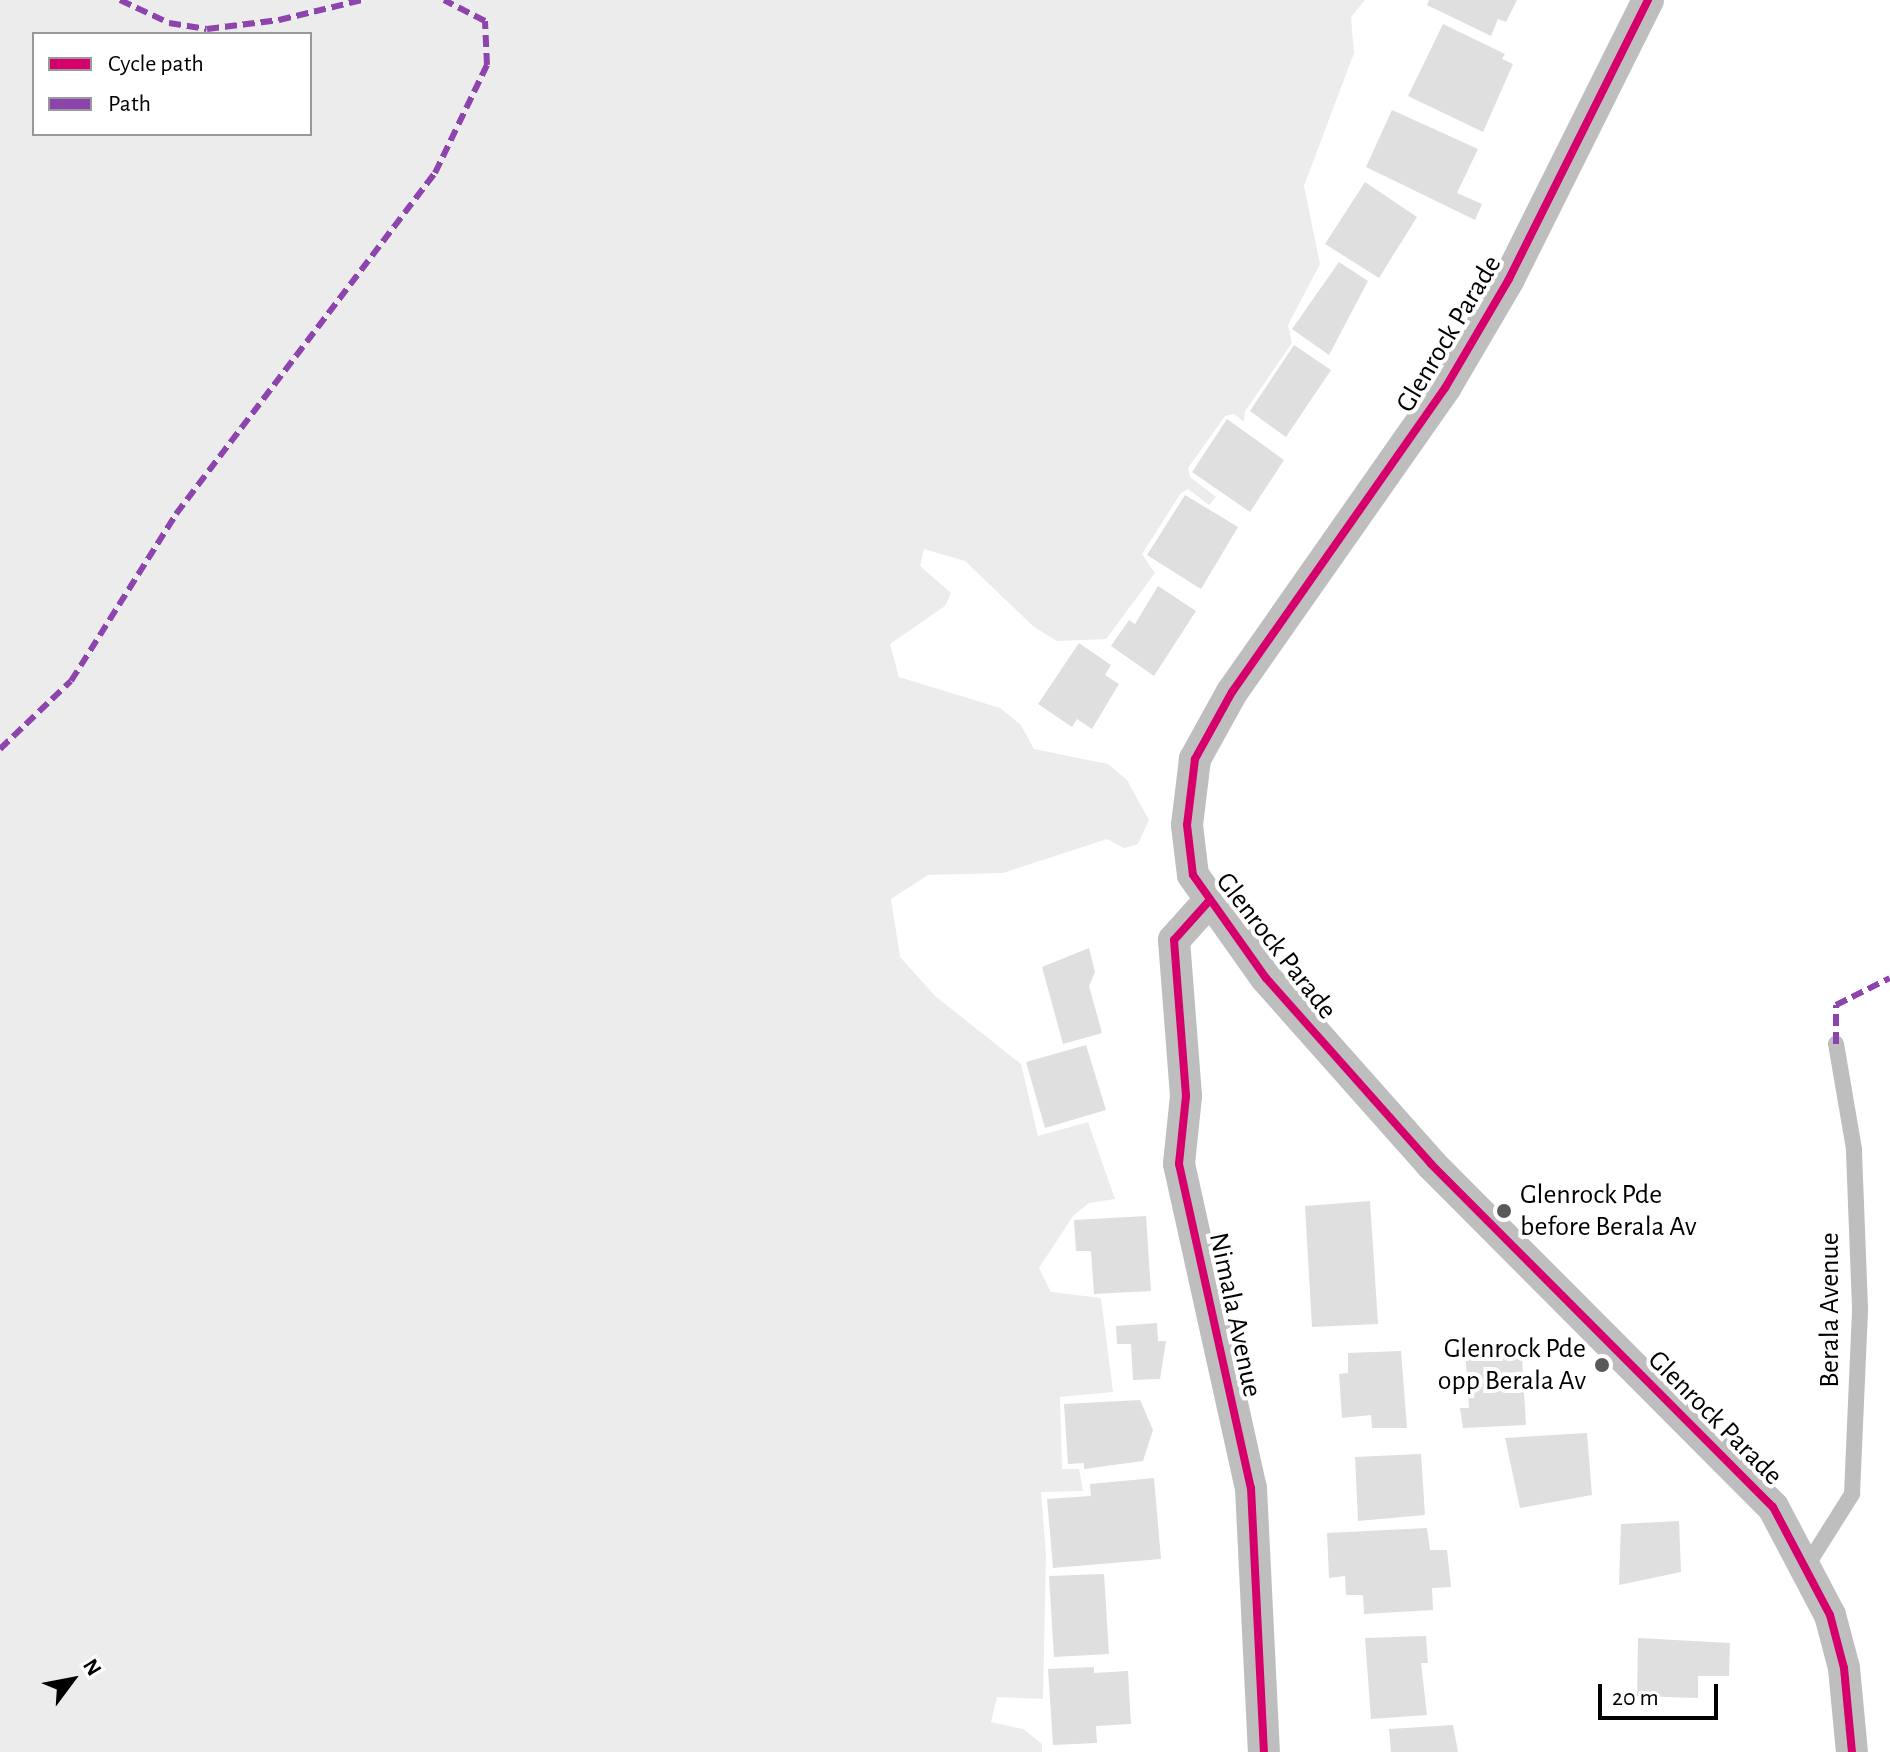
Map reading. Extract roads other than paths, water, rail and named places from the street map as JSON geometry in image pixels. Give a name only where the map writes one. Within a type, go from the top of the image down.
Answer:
[{"type":"street","name":"Glenrock Parade","points":[[1648,0],[1509,279],[1445,388],[1232,692],[1195,759],[1187,825],[1193,875],[1266,978],[1431,1164],[1773,1507],[1808,1564],[1830,1615],[1844,1668],[1852,1752]]},
{"type":"street","name":"Nimala Avenue","points":[[1209,901],[1174,940],[1186,1096],[1179,1164],[1251,1488],[1264,1752]]},
{"type":"lane","name":"Berala Avenue","points":[[1808,1564],[1852,1494],[1860,1308],[1854,1149],[1836,1044]]},
{"type":"place","name":"Glenrock Pde before Berala Av","points":[[1504,1211]]},
{"type":"place","name":"Glenrock Pde opp Berala Av","points":[[1602,1365]]}]
